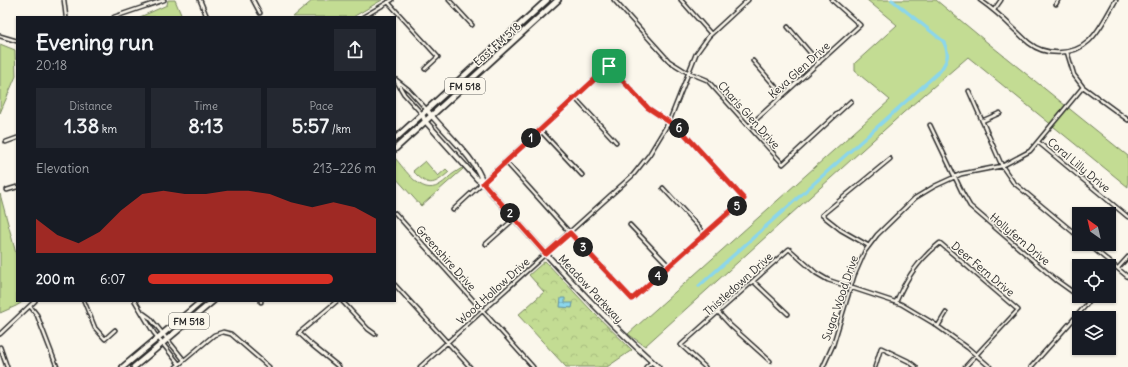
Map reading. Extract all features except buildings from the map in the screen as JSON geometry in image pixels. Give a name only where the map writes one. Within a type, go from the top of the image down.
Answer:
[{"type":"main road","name":"East FM 518","points":[[396,138],[547,0]]},
{"type":"main road","name":"East FM 518","points":[[396,148],[558,0]]},
{"type":"main road","points":[[522,23],[527,28]]},
{"type":"main road","name":"FM 518","points":[[123,367],[201,302]]},
{"type":"main road","name":"FM 518","points":[[134,367],[212,302]]},
{"type":"street","points":[[64,0],[66,16]]},
{"type":"street","points":[[147,0],[148,6]]},
{"type":"street","points":[[117,16],[164,0]]},
{"type":"street","points":[[200,0],[207,16]]},
{"type":"street","points":[[253,0],[260,13]]},
{"type":"street","points":[[365,16],[392,0]]},
{"type":"street","points":[[449,0],[472,26]]},
{"type":"street","name":"Charis Glen Drive","points":[[614,0],[669,60],[689,73],[707,80],[783,164],[851,102]]},
{"type":"street","points":[[681,0],[711,34]]},
{"type":"street","name":"Wood Hollow Drive","points":[[420,367],[570,233],[633,174],[649,155],[669,122],[696,54],[711,34],[747,0]]},
{"type":"street","name":"Keva Glen Drive","points":[[749,126],[860,25],[832,0]]},
{"type":"street","points":[[980,0],[994,10],[1029,43],[1039,49],[1054,53],[1074,50],[1088,42],[1116,0]]},
{"type":"street","points":[[994,10],[1001,0]]},
{"type":"street","points":[[1056,4],[1058,0]]},
{"type":"street","points":[[388,2],[438,57],[425,69]]},
{"type":"street","points":[[788,28],[819,63]]},
{"type":"street","points":[[0,36],[16,41]]},
{"type":"street","points":[[1067,52],[1074,75],[1084,87],[1128,120]]},
{"type":"street","points":[[753,61],[783,95]]},
{"type":"street","points":[[454,210],[609,66],[648,108],[680,129],[744,199],[632,299],[506,162]]},
{"type":"street","points":[[396,80],[409,90],[427,110]]},
{"type":"street","points":[[396,81],[404,94],[422,114]]},
{"type":"street","name":"Sugar Wood Drive","points":[[823,367],[833,345],[851,287],[865,252],[877,235],[915,198],[936,186],[961,174],[1002,166],[1030,151],[1084,87]]},
{"type":"street","points":[[969,90],[1002,166],[1013,182],[1072,231]]},
{"type":"street","points":[[575,98],[616,142]]},
{"type":"street","name":"Meadow Parkway","points":[[427,110],[470,159],[481,176],[483,183]]},
{"type":"street","points":[[982,121],[1000,113]]},
{"type":"street","name":"Meadow Parkway","points":[[422,114],[425,121],[477,179],[483,183],[596,308],[658,367]]},
{"type":"street","name":"Hollyfern Drive","points":[[930,125],[970,206],[1056,280],[1088,303],[1030,367]]},
{"type":"street","points":[[540,130],[582,175]]},
{"type":"street","points":[[6,142],[16,138]]},
{"type":"street","name":"Coral Lilly Drive","points":[[1038,142],[1128,217]]},
{"type":"street","points":[[869,246],[841,230],[822,215],[890,159]]},
{"type":"street","points":[[8,190],[16,187]]},
{"type":"street","points":[[663,188],[705,234]]},
{"type":"street","name":"Greenshire Drive","points":[[396,214],[533,367]]},
{"type":"street","points":[[486,244],[514,218]]},
{"type":"street","points":[[630,225],[669,266]]},
{"type":"street","name":"Deer Fern Drive","points":[[896,302],[902,287],[914,268],[927,253],[940,243],[1018,310],[976,355]]},
{"type":"street","name":"Thistledown Drive","points":[[705,367],[681,345],[789,249],[821,276],[828,280],[851,287]]},
{"type":"street","points":[[1097,251],[1128,277]]},
{"type":"street","points":[[1118,268],[1128,257]]},
{"type":"street","points":[[753,282],[788,314]]},
{"type":"street","points":[[396,286],[470,367]]},
{"type":"street","points":[[851,287],[896,302],[938,326],[968,348],[990,367]]},
{"type":"street","points":[[0,334],[34,302]]},
{"type":"street","points":[[84,302],[95,328],[105,339],[115,330]]},
{"type":"street","points":[[136,302],[143,313],[146,322],[179,364]]},
{"type":"street","points":[[336,302],[299,333],[339,367]]},
{"type":"street","points":[[343,302],[374,334]]},
{"type":"street","points":[[30,306],[38,315],[57,367]]},
{"type":"street","points":[[718,312],[731,326],[770,361]]},
{"type":"street","points":[[143,313],[150,318],[184,360]]},
{"type":"street","points":[[938,326],[946,313]]},
{"type":"street","points":[[176,367],[214,335],[223,332],[231,334],[269,367]]},
{"type":"street","points":[[0,347],[7,367]]},
{"type":"street","points":[[875,367],[880,348],[908,361],[916,367]]},
{"type":"street","points":[[965,367],[976,355]]},
{"type":"street","points":[[646,367],[652,361]]},
{"type":"green space","points":[[168,0],[175,0],[182,16],[142,16],[167,5]]},
{"type":"green space","points":[[313,0],[382,0],[355,16],[294,16]]},
{"type":"green space","points":[[867,0],[936,0],[1128,156],[1128,187],[968,57],[903,113],[645,346],[628,334],[890,100],[855,71],[855,63],[897,25]]},
{"type":"green space","points":[[0,44],[15,50],[16,76],[0,113]]},
{"type":"green space","points":[[396,159],[414,180],[426,187],[439,185],[454,173],[462,168],[463,169],[421,206],[396,178]]},
{"type":"green space","points":[[425,161],[438,176],[446,169],[449,172],[435,182],[427,182],[413,171]]},
{"type":"green space","points":[[0,194],[16,253],[16,302],[22,302],[0,313]]},
{"type":"green space","points":[[545,261],[591,310],[632,350],[607,367],[566,367],[518,315],[544,292],[529,275]]},
{"type":"water","points":[[561,298],[565,298],[565,303],[573,303],[572,308],[560,307]]},
{"type":"waterway","points":[[699,286],[943,67],[947,57],[947,50],[943,41],[892,0]]},
{"type":"route","points":[[609,66],[652,112],[680,129],[744,199],[632,299],[570,233],[546,254],[483,183],[609,66]]}]
